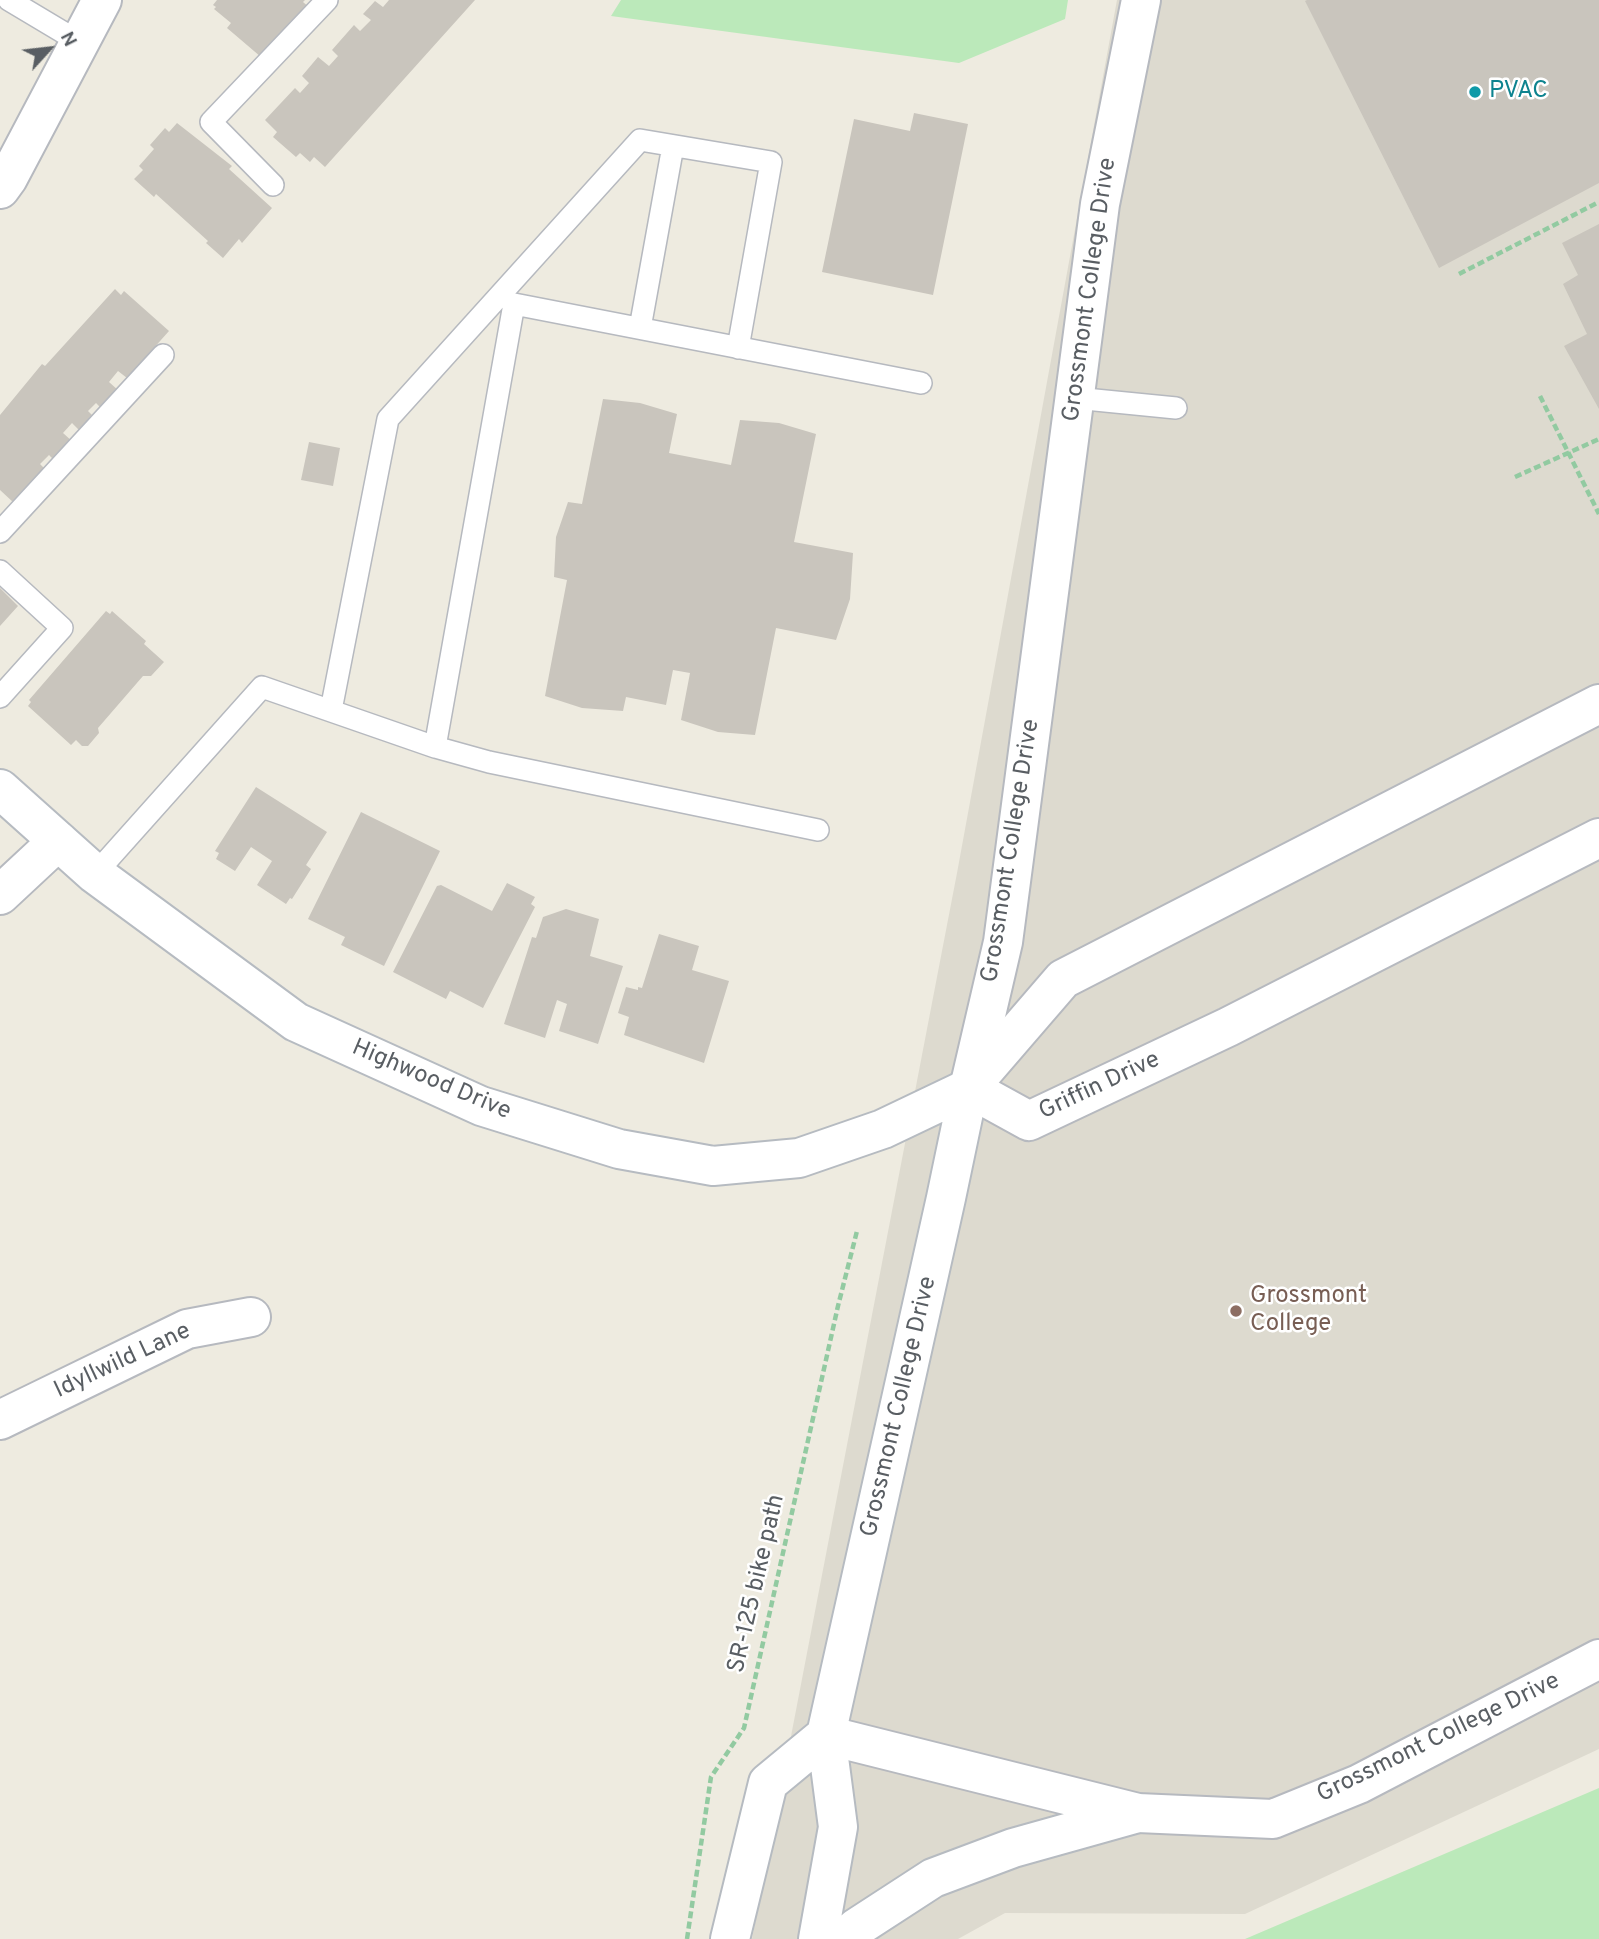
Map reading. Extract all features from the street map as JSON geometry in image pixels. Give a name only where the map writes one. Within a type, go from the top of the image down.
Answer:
[{"type":"street","points":[[0,189],[102,0]]},
{"type":"street","name":"Grossmont College Drive","points":[[818,1939],[838,1827],[826,1735],[1003,942],[1100,204],[1141,0]]},
{"type":"street","points":[[969,1088],[1063,979],[1599,704]]},
{"type":"street","name":"Highwood Drive","points":[[0,789],[95,874],[296,1022],[481,1107],[619,1149],[713,1166],[799,1158],[883,1129],[969,1088]]},
{"type":"street","name":"Griffin Drive","points":[[969,1088],[1029,1121],[1228,1027],[1599,838]]},
{"type":"street","points":[[0,895],[58,841]]},
{"type":"street","name":"Idyllwild Lane","points":[[0,1420],[187,1329],[251,1317]]},
{"type":"street","name":"Grossmont College Drive","points":[[826,1735],[1138,1813],[1273,1819],[1359,1784],[1599,1659]]},
{"type":"street","points":[[730,1939],[768,1783],[826,1735]]},
{"type":"street","points":[[844,1939],[856,1928],[933,1878],[1013,1847],[1138,1813]]},
{"type":"lane","points":[[9,0],[80,43]]},
{"type":"lane","points":[[273,185],[211,122],[327,0]]},
{"type":"lane","points":[[331,710],[388,419],[508,298],[640,140],[771,162],[738,348]]},
{"type":"lane","points":[[640,328],[673,146]]},
{"type":"lane","points":[[508,298],[640,328],[921,383]]},
{"type":"lane","points":[[435,747],[508,298]]},
{"type":"lane","points":[[0,532],[163,355]]},
{"type":"lane","points":[[1075,398],[1176,408]]},
{"type":"lane","points":[[0,571],[62,628],[0,697]]},
{"type":"lane","points":[[95,874],[262,687],[435,747],[489,762],[818,831]]},
{"type":"path","points":[[1459,274],[1599,202]]},
{"type":"path","points":[[1539,396],[1599,514]]},
{"type":"path","points":[[1515,477],[1599,439]]},
{"type":"path","name":"SR-125 bike path","points":[[687,1939],[710,1777],[744,1728],[857,1231]]},
{"type":"shaded area","name":"Grossmont College","points":[[1117,0],[1599,0],[1599,1749],[1245,1914],[1005,1913],[958,1939],[752,1939],[957,873]]},
{"type":"green space","points":[[621,0],[1068,0],[1065,19],[959,63],[611,16]]},
{"type":"green space","points":[[1599,1788],[1599,1939],[1245,1939]]},
{"type":"building","points":[[217,0],[305,0],[303,2],[311,9],[261,57],[227,28],[231,23],[214,9],[216,7],[213,5]]},
{"type":"building","points":[[389,0],[475,0],[325,167],[314,157],[310,162],[300,153],[296,157],[273,137],[277,132],[265,120],[295,88],[300,93],[309,83],[302,76],[318,57],[329,66],[338,56],[332,50],[354,25],[360,31],[371,20],[363,14],[375,1],[383,7]]},
{"type":"building","name":"PVAC","points":[[1599,0],[1599,183],[1439,268],[1305,1]]},
{"type":"building","points":[[914,113],[968,124],[933,295],[822,272],[854,119],[910,131]]},
{"type":"building","points":[[177,123],[232,166],[229,169],[272,208],[242,243],[239,239],[223,258],[156,194],[154,197],[134,179],[143,170],[139,166],[154,149],[150,145],[165,128],[169,132]]},
{"type":"building","points":[[1599,224],[1599,409],[1564,346],[1587,334],[1563,284],[1578,275],[1562,243]]},
{"type":"building","points":[[115,289],[121,295],[124,291],[169,331],[127,378],[118,371],[109,382],[119,391],[102,409],[96,403],[88,411],[92,415],[79,430],[72,423],[63,433],[73,442],[56,462],[49,455],[40,464],[45,469],[14,503],[0,490],[0,415],[42,364],[45,366]]},
{"type":"building","points":[[603,399],[640,403],[677,414],[669,453],[731,465],[740,420],[779,423],[816,434],[794,542],[853,553],[850,599],[836,640],[776,628],[755,735],[718,732],[681,720],[690,673],[673,670],[666,705],[626,697],[623,711],[582,708],[545,696],[567,580],[554,577],[556,537],[568,502],[582,504]]},
{"type":"building","points":[[309,442],[340,448],[333,486],[301,480]]},
{"type":"building","points":[[0,588],[18,606],[0,626]]},
{"type":"building","points":[[106,611],[110,614],[112,611],[146,641],[144,644],[164,662],[151,676],[143,676],[98,728],[99,733],[88,746],[82,746],[76,740],[71,745],[28,706],[31,702],[29,700]]},
{"type":"building","points":[[256,787],[327,832],[306,865],[311,869],[286,904],[257,885],[272,861],[251,847],[235,871],[216,859],[219,853],[215,851]]},
{"type":"building","points":[[361,812],[440,851],[384,966],[341,945],[345,937],[308,919]]},
{"type":"building","points":[[507,883],[535,897],[531,904],[535,907],[483,1008],[450,991],[446,999],[393,972],[437,886],[441,885],[492,911]]},
{"type":"building","points":[[566,909],[599,919],[590,956],[623,966],[598,1044],[559,1031],[567,1004],[557,1000],[545,1038],[504,1024],[532,937],[536,938],[543,917]]},
{"type":"building","points":[[659,934],[699,946],[692,970],[729,981],[704,1063],[624,1035],[629,1017],[618,1013],[626,987],[638,990],[638,987],[642,988]]},
{"type":"place","name":"PVAC","points":[[1475,92]]},
{"type":"place","name":"Grossmont College","points":[[1236,1311]]}]
